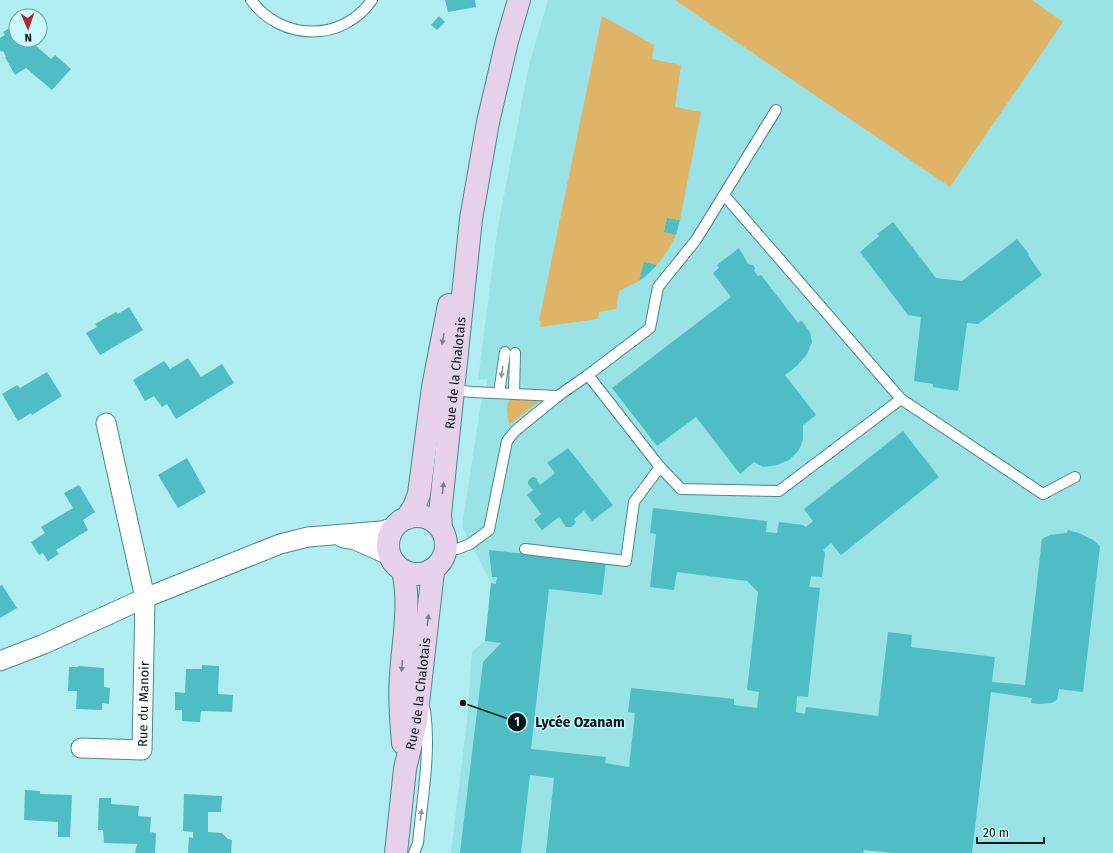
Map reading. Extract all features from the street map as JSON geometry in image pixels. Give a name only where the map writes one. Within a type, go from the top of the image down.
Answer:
[{"type":"main road","name":"Rue de la Chalotais","points":[[444,537],[440,514],[471,219],[488,122],[507,41],[519,0]]},
{"type":"main road","name":"Rue de la Chalotais","points":[[400,523],[414,507],[419,494],[434,387],[452,294],[471,219]]},
{"type":"main road","points":[[416,516],[426,517],[434,521],[444,537],[445,556],[433,571],[423,574],[413,574],[396,563],[388,546],[389,536],[400,523],[416,516]]},
{"type":"main road","name":"Rue de la Chalotais","points":[[396,563],[407,598],[401,678],[401,721],[405,769]]},
{"type":"main road","name":"Rue de la Chalotais","points":[[396,853],[405,769],[416,721],[433,571]]},
{"type":"street","name":"Rue du Manoir","points":[[81,748],[142,750],[145,598],[106,423]]},
{"type":"street","points":[[0,661],[44,644],[145,598],[280,544],[308,537],[381,531],[400,523]]},
{"type":"street","points":[[328,535],[355,540],[396,563]]},
{"type":"lane","points":[[251,0],[258,9],[275,22],[285,27],[311,32],[332,30],[353,20],[372,0]]},
{"type":"lane","points":[[444,537],[457,550],[470,544],[489,530],[507,441],[515,431],[558,396],[650,328],[658,287],[696,240],[776,110]]},
{"type":"lane","points":[[724,195],[901,399],[1043,494],[1075,477]]},
{"type":"lane","points":[[499,393],[505,352]]},
{"type":"lane","points":[[514,394],[515,353]]},
{"type":"lane","points":[[588,375],[660,467],[681,489],[779,491],[901,399]]},
{"type":"lane","points":[[454,390],[558,396]]},
{"type":"lane","points":[[525,549],[626,561],[634,502],[660,467]]},
{"type":"lane","points":[[414,853],[418,843],[428,746],[424,704],[420,688]]},
{"type":"shaded area","points":[[548,0],[1113,0],[1113,853],[451,853],[467,721],[472,652],[485,641],[491,583],[462,527],[481,403],[486,393],[487,379],[478,380],[497,232],[529,65]]},
{"type":"shaded area","points":[[675,0],[1032,0],[1063,22],[950,187]]},
{"type":"shaded area","points":[[602,16],[654,45],[652,59],[681,65],[675,107],[701,112],[680,220],[667,218],[664,231],[676,235],[668,250],[657,265],[644,263],[639,281],[619,291],[616,309],[599,312],[598,319],[540,327],[541,321],[539,321]]},
{"type":"shaded area","points":[[512,398],[538,399],[538,402],[509,425],[507,406]]},
{"type":"building","points":[[445,0],[475,0],[476,7],[448,12]]},
{"type":"building","points":[[439,16],[445,22],[437,30],[431,25]]},
{"type":"building","points":[[8,29],[8,48],[39,48],[51,59],[55,55],[71,69],[52,90],[26,68],[15,75],[3,51],[1,52],[0,50],[0,38],[5,35],[3,32]]},
{"type":"building","points":[[667,218],[680,220],[676,235],[664,232]]},
{"type":"building","points":[[893,222],[936,278],[962,281],[1017,239],[1029,254],[1028,255],[1042,275],[978,324],[967,323],[958,391],[933,387],[933,384],[914,381],[921,317],[908,315],[860,252],[879,236],[877,234]]},
{"type":"building","points":[[739,248],[748,264],[753,265],[755,268],[754,271],[758,276],[761,275],[798,323],[801,320],[810,332],[812,342],[807,354],[798,365],[785,375],[816,415],[803,425],[803,439],[801,445],[798,451],[789,460],[777,465],[763,467],[754,462],[740,474],[696,417],[657,446],[612,388],[731,297],[713,273],[719,268],[717,265]]},
{"type":"building","points":[[644,262],[657,265],[639,281]]},
{"type":"building","points":[[129,307],[143,330],[100,355],[86,333],[97,327],[95,324],[116,312],[118,314]]},
{"type":"building","points":[[188,358],[201,377],[222,364],[234,383],[176,419],[167,404],[162,407],[154,396],[145,401],[133,380],[164,361],[170,369]]},
{"type":"building","points":[[47,372],[62,396],[32,415],[31,413],[18,421],[2,394],[17,385],[20,388]]},
{"type":"building","points":[[903,431],[939,477],[841,555],[831,543],[823,550],[825,553],[822,577],[811,576],[809,587],[820,588],[808,697],[797,696],[796,712],[805,714],[806,707],[878,716],[888,632],[912,635],[911,647],[995,657],[992,682],[1025,685],[1042,539],[1050,535],[1067,533],[1068,530],[1079,533],[1093,540],[1100,546],[1083,692],[1059,689],[1057,700],[1051,703],[1039,704],[1031,703],[1032,698],[991,692],[972,853],[893,853],[864,850],[863,853],[546,853],[554,778],[530,775],[521,853],[460,853],[483,662],[501,643],[485,641],[491,583],[496,584],[497,577],[492,577],[489,550],[606,563],[602,595],[549,589],[531,749],[606,757],[605,763],[629,767],[635,713],[628,712],[631,688],[734,699],[734,705],[757,708],[759,692],[747,690],[758,592],[747,581],[677,572],[674,590],[650,587],[656,534],[650,533],[653,508],[767,521],[766,532],[777,533],[779,522],[803,525],[806,527],[813,521],[804,509]]},
{"type":"building","points":[[568,448],[613,505],[592,521],[584,511],[574,519],[576,522],[572,527],[566,527],[559,517],[542,530],[534,520],[541,514],[527,495],[533,490],[528,484],[528,481],[532,477],[535,477],[540,485],[555,473],[547,463]]},
{"type":"building","points":[[187,458],[206,492],[178,508],[158,475]]},
{"type":"building","points":[[79,485],[95,512],[83,520],[88,530],[56,550],[59,554],[48,561],[43,553],[39,555],[31,542],[45,533],[41,527],[73,508],[64,493]]},
{"type":"building","points":[[2,585],[17,608],[0,618],[0,586]]},
{"type":"building","points":[[202,665],[219,666],[218,694],[233,695],[232,712],[201,711],[200,722],[182,721],[182,710],[175,710],[175,692],[185,693],[186,669],[202,669]]},
{"type":"building","points":[[78,666],[104,668],[104,687],[110,688],[109,704],[102,703],[102,710],[76,709],[77,691],[68,691],[69,667]]},
{"type":"building","points":[[25,790],[40,791],[40,794],[72,795],[70,837],[58,837],[58,822],[24,820]]},
{"type":"building","points":[[184,794],[222,796],[221,812],[208,812],[208,832],[222,833],[228,839],[232,840],[231,853],[188,853],[189,837],[193,838],[193,832],[183,831]]},
{"type":"building","points":[[99,798],[111,798],[111,804],[139,806],[138,816],[151,817],[150,832],[156,833],[155,853],[135,853],[137,844],[104,843],[103,830],[98,830]]},
{"type":"place","name":"Lycée Ozanam","points":[[463,703]]}]
